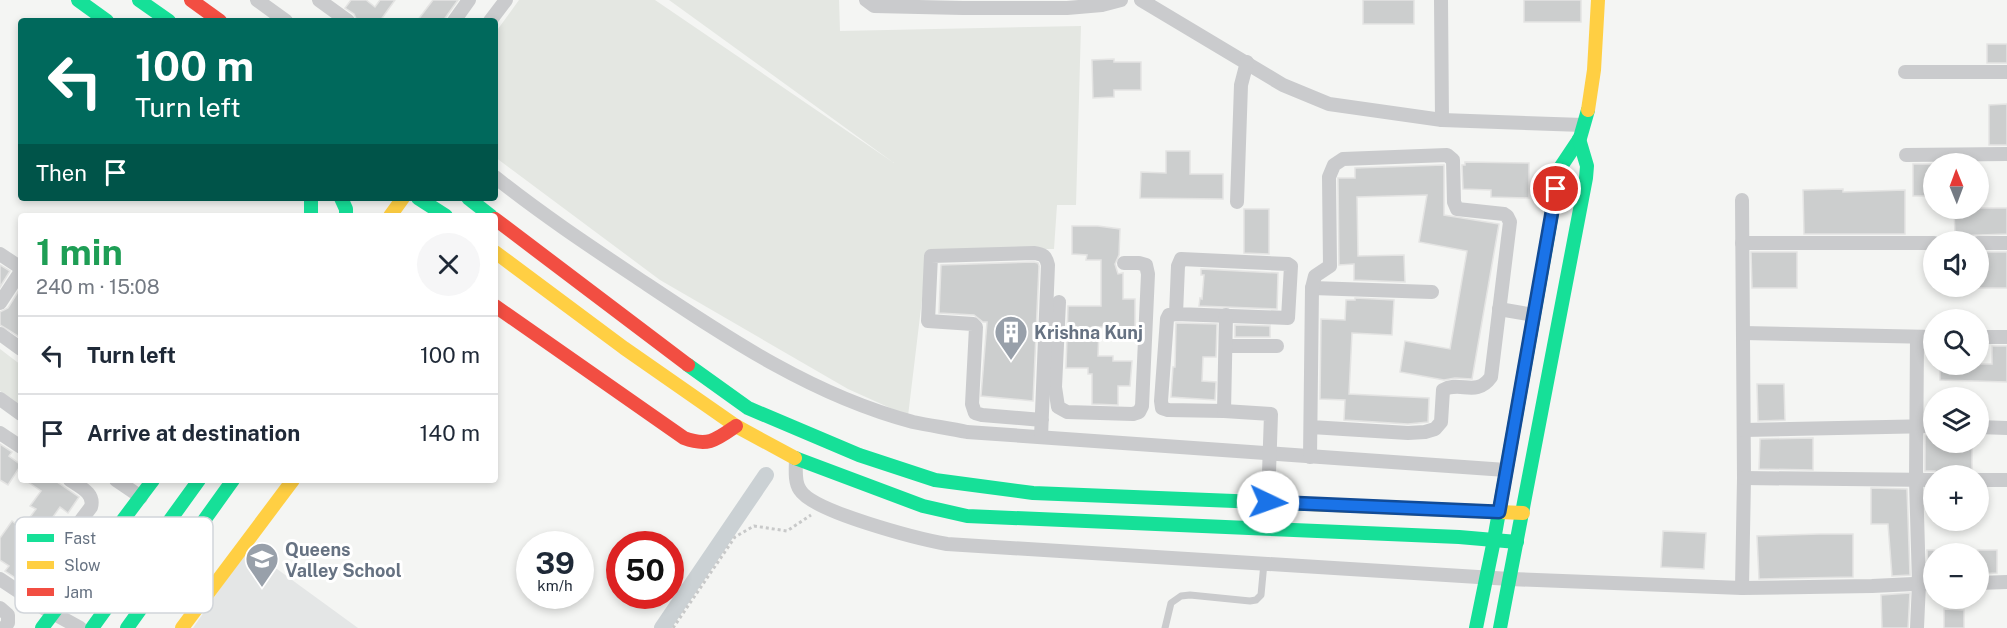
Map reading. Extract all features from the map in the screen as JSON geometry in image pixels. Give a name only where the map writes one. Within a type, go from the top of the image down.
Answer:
[{"type":"main road","points":[[78,0],[103,18]]},
{"type":"main road","points":[[139,0],[165,18]]},
{"type":"main road","points":[[191,0],[216,18]]},
{"type":"main road","points":[[1476,628],[1494,540],[1560,168],[1581,132],[1591,93],[1598,0]]},
{"type":"main road","points":[[1500,628],[1586,178],[1587,166],[1581,132]]},
{"type":"main road","points":[[472,201],[487,213]]},
{"type":"main road","points":[[498,221],[748,408],[859,455],[935,480],[1033,492],[1523,513]]},
{"type":"main road","points":[[498,254],[624,348],[735,426],[796,458],[923,506],[968,516],[1459,537],[1517,542]]},
{"type":"main road","points":[[498,269],[534,281]]},
{"type":"main road","points":[[498,308],[684,438],[697,444],[714,442],[735,426]]},
{"type":"main road","points":[[126,517],[151,483]]},
{"type":"main road","points":[[172,517],[197,483]]},
{"type":"main road","points":[[206,517],[231,483]]},
{"type":"main road","points":[[213,586],[290,483]]},
{"type":"main road","points":[[42,628],[53,613]]},
{"type":"main road","points":[[92,628],[103,613]]},
{"type":"main road","points":[[127,628],[138,613]]},
{"type":"main road","points":[[182,628],[193,613]]},
{"type":"street","points":[[257,0],[282,18]]},
{"type":"street","points":[[319,0],[338,5],[346,18]]},
{"type":"street","points":[[456,18],[469,0]]},
{"type":"street","points":[[492,18],[506,0]]},
{"type":"street","points":[[866,0],[874,6],[963,8],[1088,7],[1121,0]]},
{"type":"street","points":[[1141,0],[1283,85],[1329,104],[1442,120],[1581,132]]},
{"type":"street","points":[[1441,0],[1442,120]]},
{"type":"street","points":[[1237,202],[1241,85],[1247,62]]},
{"type":"street","points":[[1905,72],[2007,72]]},
{"type":"street","points":[[1906,155],[2007,154]]},
{"type":"street","points":[[1310,457],[1312,288],[1316,276],[1330,266],[1329,177],[1334,165],[1343,159],[1447,155],[1453,160],[1454,202],[1457,209],[1504,214],[1509,219],[1510,227],[1491,377],[1485,384],[1475,388],[1450,386],[1443,390],[1440,422],[1435,429],[1425,432],[1311,427]]},
{"type":"street","points":[[498,179],[529,205],[721,334],[765,360],[816,386],[913,422],[967,432],[1506,471]]},
{"type":"street","points":[[1742,200],[1744,430],[1742,588]]},
{"type":"street","points":[[1742,243],[1923,243]]},
{"type":"street","points":[[1989,243],[2007,243]]},
{"type":"street","points":[[1041,437],[1042,420],[1048,265],[1046,259],[1042,254],[1034,253],[931,256],[928,321],[973,324],[976,327],[972,404],[975,412],[982,416],[1042,420]]},
{"type":"street","points":[[0,254],[18,268]]},
{"type":"street","points":[[1176,314],[1178,266],[1181,259],[1288,264],[1291,266],[1288,318],[1176,314],[1169,315],[1167,319],[1162,408],[1271,414],[1268,502]]},
{"type":"street","points":[[1059,302],[1055,397],[1058,407],[1062,411],[1133,414],[1139,412],[1148,274],[1143,264],[1124,262]]},
{"type":"street","points":[[0,303],[18,275]]},
{"type":"street","points":[[1312,288],[1432,292]]},
{"type":"street","points":[[1499,309],[1534,315]]},
{"type":"street","points":[[1224,411],[1226,315]]},
{"type":"street","points":[[1743,333],[1923,336]]},
{"type":"street","points":[[0,334],[18,347]]},
{"type":"street","points":[[1917,336],[1916,480],[1919,583],[1917,628]]},
{"type":"street","points":[[1989,337],[2007,337]]},
{"type":"street","points":[[1226,346],[1277,346]]},
{"type":"street","points":[[0,399],[18,412]]},
{"type":"street","points":[[1060,438],[1062,411]]},
{"type":"street","points":[[1744,430],[1923,425]]},
{"type":"street","points":[[1989,427],[2007,428]]},
{"type":"street","points":[[0,433],[18,445]]},
{"type":"street","points":[[796,458],[797,483],[805,497],[815,503],[878,528],[947,544],[1510,579],[1742,588],[1923,583]]},
{"type":"street","points":[[1744,478],[1923,480]]},
{"type":"street","points":[[1989,480],[2007,480]]},
{"type":"street","points":[[74,483],[90,495],[92,502],[83,517]]},
{"type":"street","points":[[120,483],[141,497]]},
{"type":"street","points":[[0,579],[15,590]]},
{"type":"street","points":[[1989,583],[2007,582]]},
{"type":"street","points":[[0,608],[8,615],[8,623],[4,628]]},
{"type":"street","points":[[53,613],[80,628]]},
{"type":"lane","points":[[1165,628],[1171,603],[1181,596],[1256,600],[1261,595],[1264,563]]},
{"type":"shaded area","points":[[519,0],[655,0],[894,163],[669,0],[839,0],[840,31],[1081,26],[1076,205],[1057,205],[1054,249],[928,250],[908,416],[848,389],[660,280],[498,159],[498,29]]},
{"type":"shaded area","points":[[0,349],[18,363],[18,404],[0,391]]},
{"type":"shaded area","name":"Queens Valley School","points":[[248,548],[358,628],[193,628],[203,613],[213,613],[213,599]]},
{"type":"building","points":[[351,0],[366,0],[375,7],[380,0],[395,0],[382,18],[356,18],[345,8]]},
{"type":"building","points":[[433,0],[458,0],[445,18],[419,18]]},
{"type":"building","points":[[1363,0],[1414,0],[1414,24],[1363,24]]},
{"type":"building","points":[[1524,0],[1581,0],[1581,22],[1524,22]]},
{"type":"building","points":[[1987,44],[2007,44],[2007,63],[1987,63]]},
{"type":"building","points":[[1114,59],[1114,62],[1141,62],[1141,90],[1114,90],[1114,97],[1093,98],[1092,60]]},
{"type":"building","points":[[2007,104],[2007,145],[1989,145],[1989,105]]},
{"type":"building","points":[[1166,151],[1190,151],[1190,174],[1223,174],[1223,199],[1140,198],[1141,172],[1166,173]]},
{"type":"building","points":[[1465,162],[1529,163],[1529,198],[1491,197],[1491,190],[1463,189],[1462,165],[1465,165]]},
{"type":"building","points":[[1913,164],[1923,164],[1923,196],[1913,196]]},
{"type":"building","points":[[1444,165],[1444,215],[1499,224],[1472,379],[1444,380],[1400,372],[1405,341],[1450,349],[1467,251],[1419,242],[1427,195],[1357,197],[1358,256],[1404,255],[1405,282],[1354,280],[1354,264],[1339,265],[1338,178],[1355,178],[1355,168]]},
{"type":"building","points":[[1843,189],[1843,192],[1905,190],[1905,234],[1804,234],[1803,190]]},
{"type":"building","points":[[1989,208],[2007,208],[2007,234],[1989,235],[1989,231],[1955,231],[1954,219],[1989,219]]},
{"type":"building","points":[[1244,209],[1269,209],[1269,254],[1244,253]]},
{"type":"building","points":[[1072,226],[1120,229],[1119,255],[1115,264],[1118,274],[1123,273],[1123,299],[1135,299],[1135,327],[1099,327],[1098,356],[1113,356],[1113,361],[1132,361],[1130,386],[1118,386],[1118,405],[1092,404],[1092,374],[1088,374],[1088,368],[1066,368],[1068,306],[1101,306],[1101,260],[1086,260],[1087,255],[1072,254]]},
{"type":"building","points":[[1751,252],[1797,252],[1797,288],[1752,288]]},
{"type":"building","points":[[1989,252],[2007,252],[2007,288],[1989,288]]},
{"type":"building","name":"Krishna Kunj","points":[[1034,262],[1039,266],[1033,401],[981,396],[987,322],[983,322],[974,315],[939,313],[941,265]]},
{"type":"building","points":[[0,265],[10,271],[0,287]]},
{"type":"building","points":[[1201,269],[1278,273],[1277,309],[1199,306],[1200,298],[1202,299],[1204,275],[1201,275]]},
{"type":"building","points":[[18,292],[18,336],[0,325],[0,312],[8,308]]},
{"type":"building","points":[[1355,298],[1394,300],[1392,335],[1352,333],[1349,394],[1429,398],[1428,422],[1408,424],[1344,420],[1345,400],[1320,399],[1321,319],[1345,320],[1346,300],[1355,300]]},
{"type":"building","points":[[1176,323],[1217,324],[1216,357],[1203,357],[1202,381],[1216,382],[1215,400],[1171,397],[1173,367],[1175,367]]},
{"type":"building","points":[[1235,325],[1270,326],[1270,337],[1235,337]]},
{"type":"building","points":[[1992,346],[2007,346],[2007,382],[1940,380],[1940,375],[1989,375],[1989,364],[1992,364]]},
{"type":"building","points":[[1757,384],[1784,384],[1785,420],[1758,421]]},
{"type":"building","points":[[1813,438],[1813,470],[1759,469],[1760,439]]},
{"type":"building","points":[[0,444],[12,452],[9,456],[18,463],[18,470],[8,485],[0,480]]},
{"type":"building","points":[[1925,453],[1972,453],[1972,465],[1925,465]]},
{"type":"building","points":[[29,483],[58,483],[79,497],[68,513],[60,507],[53,517],[30,517],[36,509],[30,506],[41,491]]},
{"type":"building","points":[[1871,488],[1907,489],[1910,575],[1892,576],[1888,524],[1871,524]]},
{"type":"building","points":[[12,521],[15,523],[15,578],[5,571],[9,566],[0,560],[0,538]]},
{"type":"building","points":[[1663,531],[1706,533],[1704,569],[1661,567]]},
{"type":"building","points":[[1853,534],[1853,577],[1759,579],[1757,536]]},
{"type":"building","points":[[1989,550],[1997,550],[1997,573],[1989,573]]},
{"type":"building","points":[[1910,593],[1908,628],[1882,628],[1881,595]]},
{"type":"building","points":[[1944,609],[1964,610],[1964,628],[1944,628]]},
{"type":"waterway","points":[[662,628],[766,475]]},
{"type":"traffic: fast","points":[[78,0],[103,18]]},
{"type":"traffic: fast","points":[[139,0],[165,18]]},
{"type":"traffic: fast","points":[[1476,628],[1494,540],[1560,168],[1580,138],[1588,110]]},
{"type":"traffic: fast","points":[[1500,628],[1586,178],[1587,166],[1579,139]]},
{"type":"traffic: fast","points":[[311,201],[311,213]]},
{"type":"traffic: fast","points":[[342,201],[346,213]]},
{"type":"traffic: fast","points":[[423,201],[441,213]]},
{"type":"traffic: fast","points":[[472,201],[487,213]]},
{"type":"traffic: fast","points":[[688,365],[748,408],[859,455],[935,480],[1033,493],[1309,504]]},
{"type":"traffic: fast","points":[[795,458],[923,506],[967,516],[1459,537],[1517,542]]},
{"type":"traffic: fast","points":[[125,517],[151,483]]},
{"type":"traffic: fast","points":[[172,517],[197,483]]},
{"type":"traffic: fast","points":[[206,517],[231,483]]},
{"type":"traffic: fast","points":[[42,628],[53,613]]},
{"type":"traffic: fast","points":[[92,628],[103,613]]},
{"type":"traffic: fast","points":[[127,628],[138,613]]},
{"type":"traffic: slow","points":[[1588,110],[1594,70],[1598,0]]},
{"type":"traffic: slow","points":[[392,213],[401,201]]},
{"type":"traffic: slow","points":[[498,254],[624,348],[736,426],[795,458]]},
{"type":"traffic: slow","points":[[213,587],[291,483]]},
{"type":"traffic: slow","points":[[1309,504],[1523,513]]},
{"type":"traffic: slow","points":[[182,628],[193,613]]},
{"type":"traffic: jam","points":[[191,0],[216,18]]},
{"type":"traffic: jam","points":[[498,221],[688,365]]},
{"type":"traffic: jam","points":[[498,308],[684,438],[699,442],[712,441],[736,426]]},
{"type":"place","name":"Krishna Kunj","points":[[1011,361]]},
{"type":"place","name":"Queens Valley School","points":[[262,588]]},
{"type":"route","points":[[1268,502],[1499,512],[1556,189]]}]
